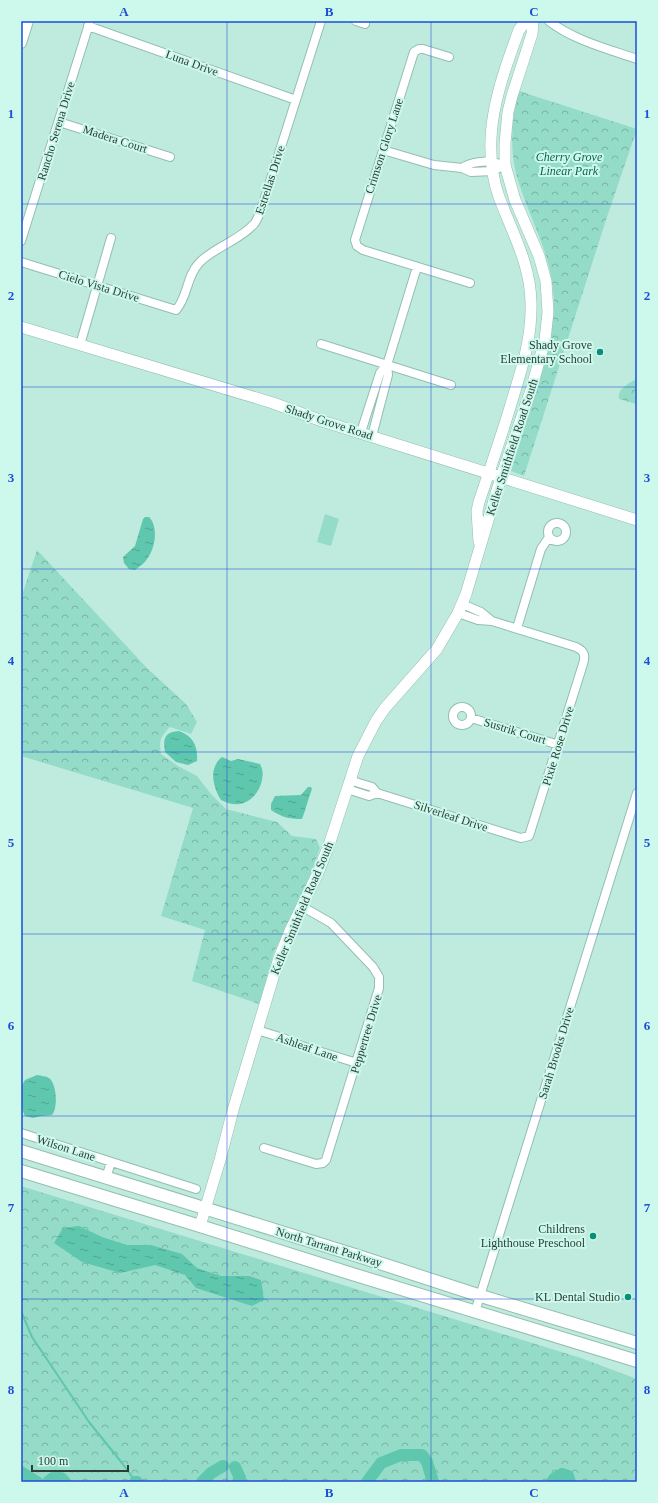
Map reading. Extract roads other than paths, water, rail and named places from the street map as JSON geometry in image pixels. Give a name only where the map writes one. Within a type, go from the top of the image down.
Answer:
[{"type":"main road","name":"Keller Smithfield Road South","points":[[480,549],[477,511],[523,365],[529,334],[531,302],[528,275],[499,196],[493,166],[490,137],[494,107],[519,30],[526,21]]},
{"type":"main road","name":"Keller Smithfield Road South","points":[[200,1226],[279,958],[318,873],[330,842],[358,756],[376,721],[398,692],[437,649],[460,608],[480,549],[501,477],[531,390],[545,340],[548,312],[546,281],[539,256],[515,200],[505,165],[505,143],[508,112],[532,34],[533,21]]},
{"type":"main road","name":"Shady Grove Road","points":[[21,327],[266,401],[637,520]]},
{"type":"main road","name":"North Tarrant Parkway","points":[[21,1151],[355,1255],[481,1296],[637,1343]]},
{"type":"main road","name":"North Tarrant Parkway","points":[[21,1171],[476,1312],[637,1360]]},
{"type":"main road","points":[[349,1273],[355,1255]]},
{"type":"street","points":[[21,44],[28,21]]},
{"type":"street","name":"Estrellas Drive","points":[[176,310],[180,305],[192,272],[199,263],[255,223],[260,213],[321,21]]},
{"type":"street","points":[[356,21],[365,24]]},
{"type":"street","points":[[549,21],[593,44],[637,59]]},
{"type":"street","name":"Luna Drive","points":[[89,24],[296,100]]},
{"type":"street","name":"Rancho Serena Drive","points":[[21,241],[89,24]]},
{"type":"street","name":"Crimson Glory Lane","points":[[417,266],[359,248],[355,243],[356,234],[412,56],[416,50],[423,49],[448,57]]},
{"type":"street","name":"Madera Court","points":[[59,122],[170,157]]},
{"type":"street","points":[[383,150],[434,165],[462,168],[467,164],[493,166],[505,165]]},
{"type":"street","points":[[80,345],[112,238]]},
{"type":"street","name":"Cielo Vista Drive","points":[[21,262],[176,310]]},
{"type":"street","points":[[372,436],[388,375],[387,366],[417,266],[470,283]]},
{"type":"street","points":[[321,344],[451,385]]},
{"type":"street","points":[[361,432],[380,373],[387,366]]},
{"type":"street","points":[[460,608],[481,612],[492,621],[517,628],[541,550],[549,537]]},
{"type":"street","name":"Pixie Rose Drive","points":[[517,628],[576,647],[583,651],[584,654],[583,664],[532,830],[529,836],[525,838]]},
{"type":"street","name":"Sustrik Court","points":[[471,718],[559,745]]},
{"type":"street","name":"Silverleaf Drive","points":[[348,785],[372,787],[377,793],[511,835],[525,838]]},
{"type":"street","name":"Sarah Brooks Drive","points":[[476,1312],[637,793]]},
{"type":"street","name":"Peppertree Drive","points":[[264,1148],[320,1164],[327,1158],[379,992],[379,977],[373,967],[331,923],[303,907]]},
{"type":"street","name":"Ashleaf Lane","points":[[257,1030],[357,1063]]},
{"type":"street","name":"Wilson Lane","points":[[21,1133],[196,1189]]},
{"type":"street","name":"Wilson Lane","points":[[106,1178],[111,1162]]},
{"type":"water","points":[[145,517],[149,517],[154,526],[154,544],[150,555],[142,565],[135,570],[129,569],[124,563],[123,557],[135,546],[143,519]]},
{"type":"water","points":[[179,731],[184,733],[194,742],[197,751],[197,761],[188,765],[176,762],[165,752],[164,743],[167,735]]},
{"type":"water","points":[[222,757],[231,761],[238,759],[260,764],[263,773],[261,785],[252,798],[248,801],[233,804],[221,800],[214,784],[213,772],[218,761]]},
{"type":"water","points":[[308,787],[311,787],[312,789],[302,819],[285,817],[271,810],[271,804],[275,796],[301,795]]},
{"type":"water","points":[[37,1075],[48,1077],[52,1081],[55,1090],[56,1102],[52,1115],[33,1118],[25,1116],[21,1103],[21,1088],[25,1080]]},
{"type":"water","points":[[79,1226],[102,1237],[127,1245],[151,1245],[182,1254],[197,1268],[221,1276],[249,1276],[261,1280],[264,1300],[252,1306],[196,1288],[185,1275],[155,1265],[120,1273],[82,1262],[54,1243],[63,1228]]},
{"type":"waterway","points":[[21,1311],[32,1337],[89,1422],[136,1482]]},
{"type":"waterway","points":[[367,1482],[381,1463],[401,1455],[422,1455],[427,1462],[433,1482]]},
{"type":"waterway","points":[[202,1482],[211,1473],[223,1466]]},
{"type":"waterway","points":[[235,1467],[240,1478],[238,1482]]},
{"type":"waterway","points":[[21,1472],[37,1482]]},
{"type":"waterway","points":[[552,1482],[562,1474],[568,1476],[570,1482]]},
{"type":"waterway","points":[[48,1482],[53,1478],[61,1478],[65,1482]]},
{"type":"place","name":"Shady Grove Elementary School","points":[[600,352]]},
{"type":"place","name":"Childrens Lighthouse Preschool","points":[[593,1236]]},
{"type":"place","name":"KL Dental Studio","points":[[628,1297]]},
{"type":"park label","name":"Cherry Grove Linear Park","points":[[569,164]]}]
